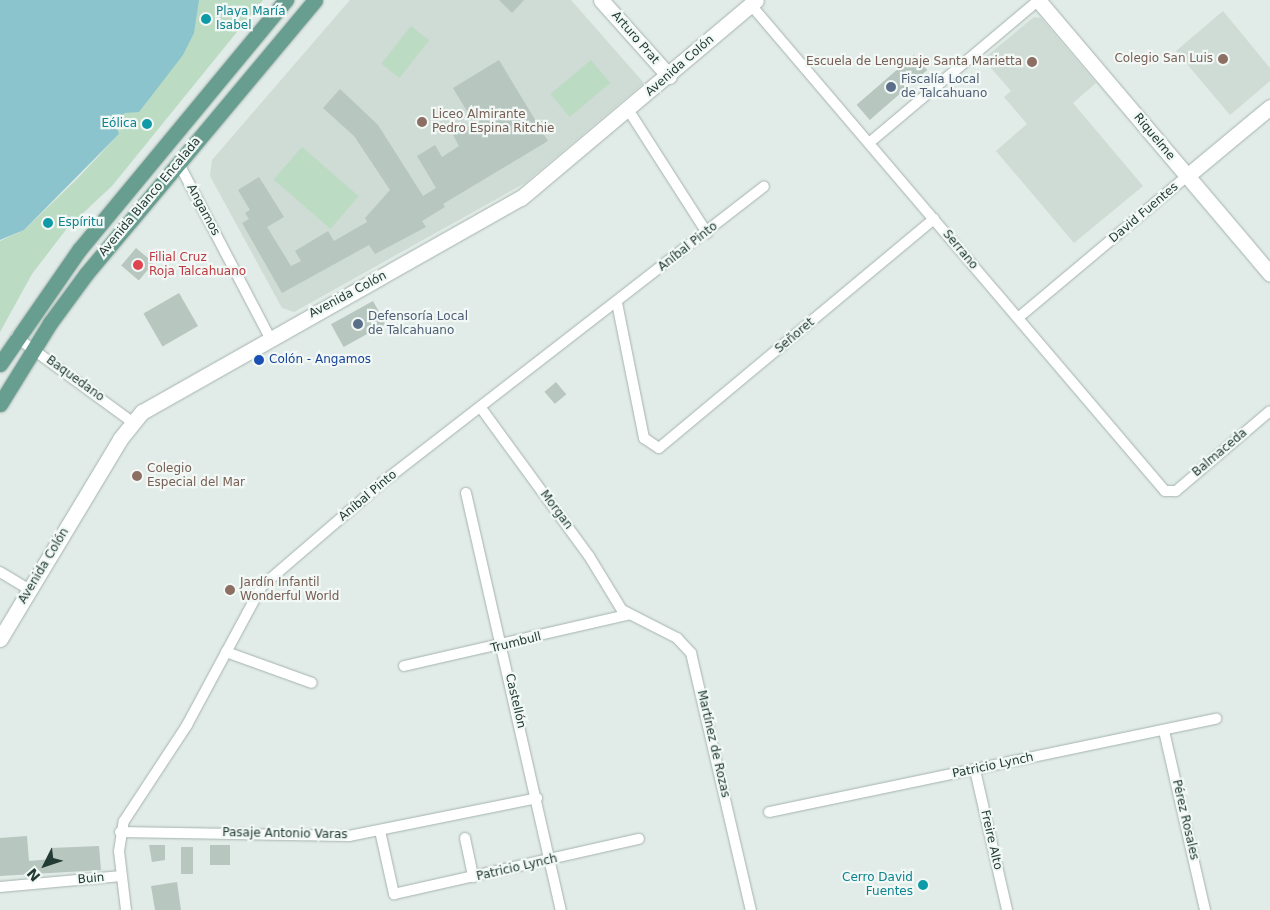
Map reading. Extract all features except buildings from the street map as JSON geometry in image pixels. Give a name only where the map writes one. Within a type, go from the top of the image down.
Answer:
[{"type":"main road","name":"Avenida Blanco Encalada","points":[[0,364],[16,338],[109,212],[286,0]]},
{"type":"main road","name":"Avenida Blanco Encalada","points":[[0,404],[33,348],[86,274],[315,0]]},
{"type":"main road","name":"Arturo Prat","points":[[601,0],[669,76]]},
{"type":"main road","name":"Riquelme","points":[[1038,0],[1270,274]]},
{"type":"main road","name":"Avenida Colón","points":[[0,639],[132,422],[160,399],[493,216],[546,180],[629,112],[753,2]]},
{"type":"main road","name":"David Fuentes","points":[[1187,176],[1270,108]]},
{"type":"street","points":[[869,143],[1038,0]]},
{"type":"street","name":"Serrano","points":[[753,2],[869,143],[1170,493]]},
{"type":"street","points":[[629,112],[707,232]]},
{"type":"street","name":"Angamos","points":[[178,162],[270,338]]},
{"type":"street","name":"David Fuentes","points":[[1018,318],[1187,176]]},
{"type":"street","name":"Aníbal Pinto","points":[[120,832],[269,579],[383,482],[617,303],[764,186]]},
{"type":"street","name":"Señoret","points":[[617,303],[644,438],[654,448],[667,443],[934,219]]},
{"type":"street","name":"Baquedano","points":[[16,338],[33,348],[132,422]]},
{"type":"street","name":"Morgan","points":[[481,408],[627,615]]},
{"type":"street","name":"Balmaceda","points":[[1170,493],[1270,411]]},
{"type":"street","name":"Castellón","points":[[466,493],[561,910]]},
{"type":"street","points":[[0,572],[30,590]]},
{"type":"street","name":"Trumbull","points":[[404,666],[502,647],[627,615]]},
{"type":"street","name":"Martínez de Rozas","points":[[627,615],[677,638],[691,653],[751,910]]},
{"type":"street","points":[[226,652],[312,683]]},
{"type":"street","name":"Patricio Lynch","points":[[769,812],[1216,719]]},
{"type":"street","name":"Pérez Rosales","points":[[1164,731],[1205,910]]},
{"type":"street","name":"Freire Alto","points":[[975,770],[1007,910]]},
{"type":"street","name":"Pasaje Antonio Varas","points":[[120,832],[324,836],[380,832],[537,798]]},
{"type":"street","points":[[120,832],[126,910]]},
{"type":"street","name":"Patricio Lynch","points":[[380,832],[394,894],[473,878],[639,839]]},
{"type":"street","points":[[465,838],[473,878]]},
{"type":"street","name":"Buin","points":[[0,887],[122,876]]},
{"type":"shaded area","name":"Liceo Almirante Pedro Espina Ritchie","points":[[350,0],[571,0],[644,83],[525,183],[294,312],[282,308],[210,176],[212,160]]},
{"type":"shaded area","name":"Colegio San Luis","points":[[1223,11],[1270,68],[1270,81],[1230,115],[1176,51]]},
{"type":"shaded area","points":[[1034,17],[1041,18],[1096,83],[1073,103],[1143,186],[1074,243],[996,151],[1027,124],[1004,97],[1011,91],[983,59]]},
{"type":"green space","points":[[152,0],[263,0],[112,186],[68,227],[32,274],[0,332],[0,241],[24,230],[77,179],[119,134],[117,126],[125,113],[134,110],[181,57]]},
{"type":"green space","points":[[411,26],[429,40],[400,78],[381,64]]},
{"type":"green space","points":[[591,60],[610,83],[570,117],[550,94]]},
{"type":"green space","points":[[302,147],[359,196],[330,229],[274,179]]},
{"type":"water","points":[[0,0],[199,0],[194,33],[183,55],[139,112],[125,113],[117,126],[119,134],[24,230],[0,240]]},
{"type":"place","name":"Playa María Isabel","points":[[206,19]]},
{"type":"place","name":"Colegio San Luis","points":[[1223,59]]},
{"type":"place","name":"Escuela de Lenguaje Santa Marietta","points":[[1032,62]]},
{"type":"place","name":"Fiscalía Local de Talcahuano","points":[[891,87]]},
{"type":"place","name":"Liceo Almirante Pedro Espina Ritchie","points":[[422,122]]},
{"type":"place","name":"Eólica","points":[[147,124]]},
{"type":"place","name":"Espíritu","points":[[48,223]]},
{"type":"place","name":"Filial Cruz Roja Talcahuano","points":[[138,265]]},
{"type":"place","name":"Defensoría Local de Talcahuano","points":[[358,324]]},
{"type":"place","name":"Colón - Angamos","points":[[259,360]]},
{"type":"place","name":"Colegio Especial del Mar","points":[[137,476]]},
{"type":"place","name":"Jardín Infantil Wonderful World","points":[[230,590]]},
{"type":"place","name":"Cerro David Fuentes","points":[[923,885]]}]
